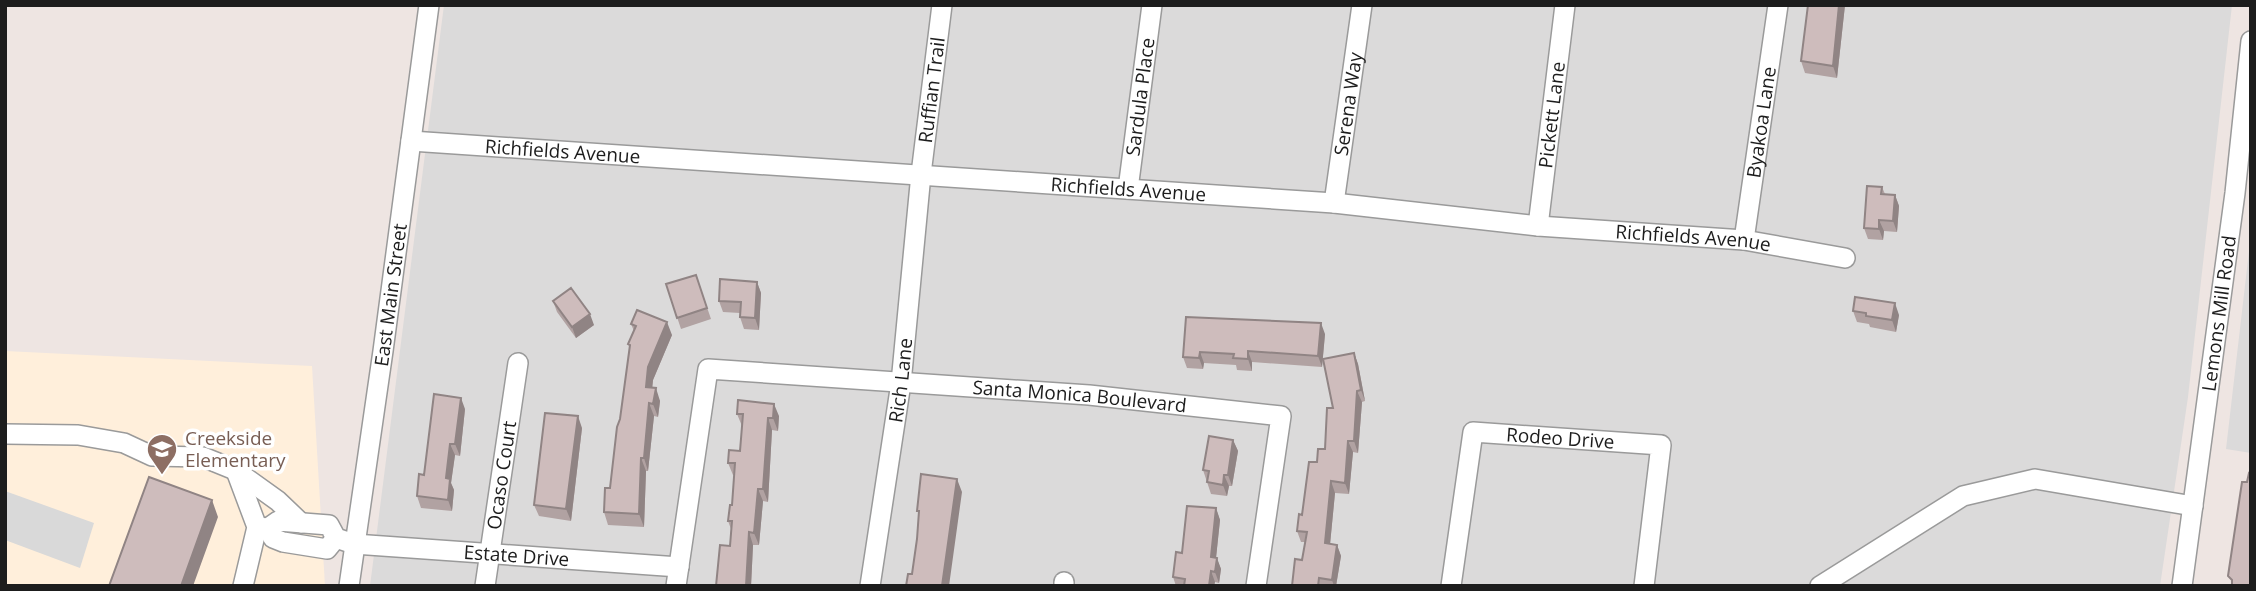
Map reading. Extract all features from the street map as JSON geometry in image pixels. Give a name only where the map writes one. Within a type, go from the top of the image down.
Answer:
[{"type":"street","name":"East Main Street","points":[[349,586],[345,541],[385,341],[429,5]]},
{"type":"street","name":"Ruffian Trail","points":[[921,174],[942,5]]},
{"type":"street","name":"Sardula Place","points":[[1128,189],[1152,5]]},
{"type":"street","name":"Serena Way","points":[[1334,203],[1362,5]]},
{"type":"street","name":"Pickett Lane","points":[[1538,226],[1565,5]]},
{"type":"street","name":"Byakoa Lane","points":[[1744,240],[1777,5]]},
{"type":"street","name":"Lemons Mill Road","points":[[2182,586],[2243,193],[2251,41]]},
{"type":"street","name":"Richfields Avenue","points":[[411,141],[1334,203],[1538,226],[1744,240],[1845,258]]},
{"type":"street","name":"Rich Lane","points":[[870,586],[901,383],[921,174]]},
{"type":"street","name":"Ocaso Court","points":[[485,586],[518,363]]},
{"type":"street","name":"Santa Monica Boulevard","points":[[677,576],[708,369],[1089,395],[1281,416],[1256,586]]},
{"type":"street","name":"Rodeo Drive","points":[[1451,586],[1473,432],[1661,445],[1644,586]]},
{"type":"street","points":[[5,434],[79,435],[124,443],[152,456],[203,457],[235,470],[278,501],[301,523]]},
{"type":"street","points":[[235,470],[263,528],[273,538],[327,549],[345,541],[329,525],[278,521],[263,528],[243,586]]},
{"type":"street","points":[[1820,586],[1963,496],[2035,479],[2193,506]]},
{"type":"street","name":"Estate Drive","points":[[345,541],[489,554],[677,576]]},
{"type":"shaded area","points":[[444,5],[2232,5],[2188,397],[2160,586],[370,586]]},
{"type":"shaded area","points":[[2251,234],[2251,453],[2226,449]]},
{"type":"shaded area","name":"Creekside Elementary","points":[[5,351],[312,366],[325,586],[5,586]]},
{"type":"shaded area","points":[[5,491],[94,523],[80,568],[5,540]]},
{"type":"building","points":[[1808,5],[1839,5],[1833,66],[1801,61]]},
{"type":"building","points":[[1867,186],[1882,187],[1881,194],[1895,195],[1893,221],[1879,220],[1879,229],[1864,228]]},
{"type":"building","points":[[696,275],[707,308],[677,318],[666,284]]},
{"type":"building","points":[[720,279],[757,282],[755,318],[740,317],[741,302],[719,301]]},
{"type":"building","points":[[571,288],[590,314],[572,327],[553,301]]},
{"type":"building","points":[[1855,297],[1895,303],[1892,320],[1853,311]]},
{"type":"building","points":[[637,310],[667,322],[648,367],[646,387],[656,388],[653,404],[649,403],[644,458],[641,458],[639,514],[604,512],[605,488],[610,488],[620,419],[628,344],[636,326],[631,324]]},
{"type":"building","points":[[1186,317],[1321,323],[1318,356],[1248,351],[1248,359],[1233,358],[1234,354],[1200,352],[1199,358],[1183,357]]},
{"type":"building","points":[[1354,353],[1361,390],[1357,391],[1354,441],[1348,441],[1345,483],[1331,481],[1325,543],[1337,545],[1332,580],[1319,578],[1318,586],[1292,586],[1295,559],[1302,560],[1307,532],[1297,531],[1299,514],[1302,515],[1309,462],[1317,462],[1318,449],[1325,449],[1327,408],[1333,408],[1323,359]]},
{"type":"building","points":[[434,394],[461,398],[455,444],[450,444],[446,478],[450,479],[448,500],[417,496],[419,474],[424,475]]},
{"type":"building","points":[[738,400],[774,404],[773,418],[768,418],[763,489],[758,489],[754,533],[749,532],[746,586],[716,586],[720,545],[730,546],[732,521],[728,521],[735,463],[728,463],[729,450],[740,451],[743,414],[737,414]]},
{"type":"building","points":[[545,413],[578,416],[566,509],[534,505]]},
{"type":"building","points":[[1209,436],[1233,440],[1228,475],[1224,475],[1223,485],[1207,482],[1209,471],[1203,470]]},
{"type":"building","points":[[2249,473],[2251,586],[2232,586],[2232,580],[2228,576],[2242,482],[2247,482]]},
{"type":"building","points":[[921,474],[957,479],[942,586],[906,586],[908,574],[912,574],[917,539]]},
{"type":"building","points":[[149,477],[212,500],[181,586],[109,586]]},
{"type":"building","points":[[1187,506],[1216,508],[1211,557],[1217,558],[1215,572],[1211,571],[1209,586],[1184,586],[1185,579],[1173,577],[1176,552],[1182,553]]},
{"type":"place","name":"Creekside Elementary","points":[[162,476]]}]
